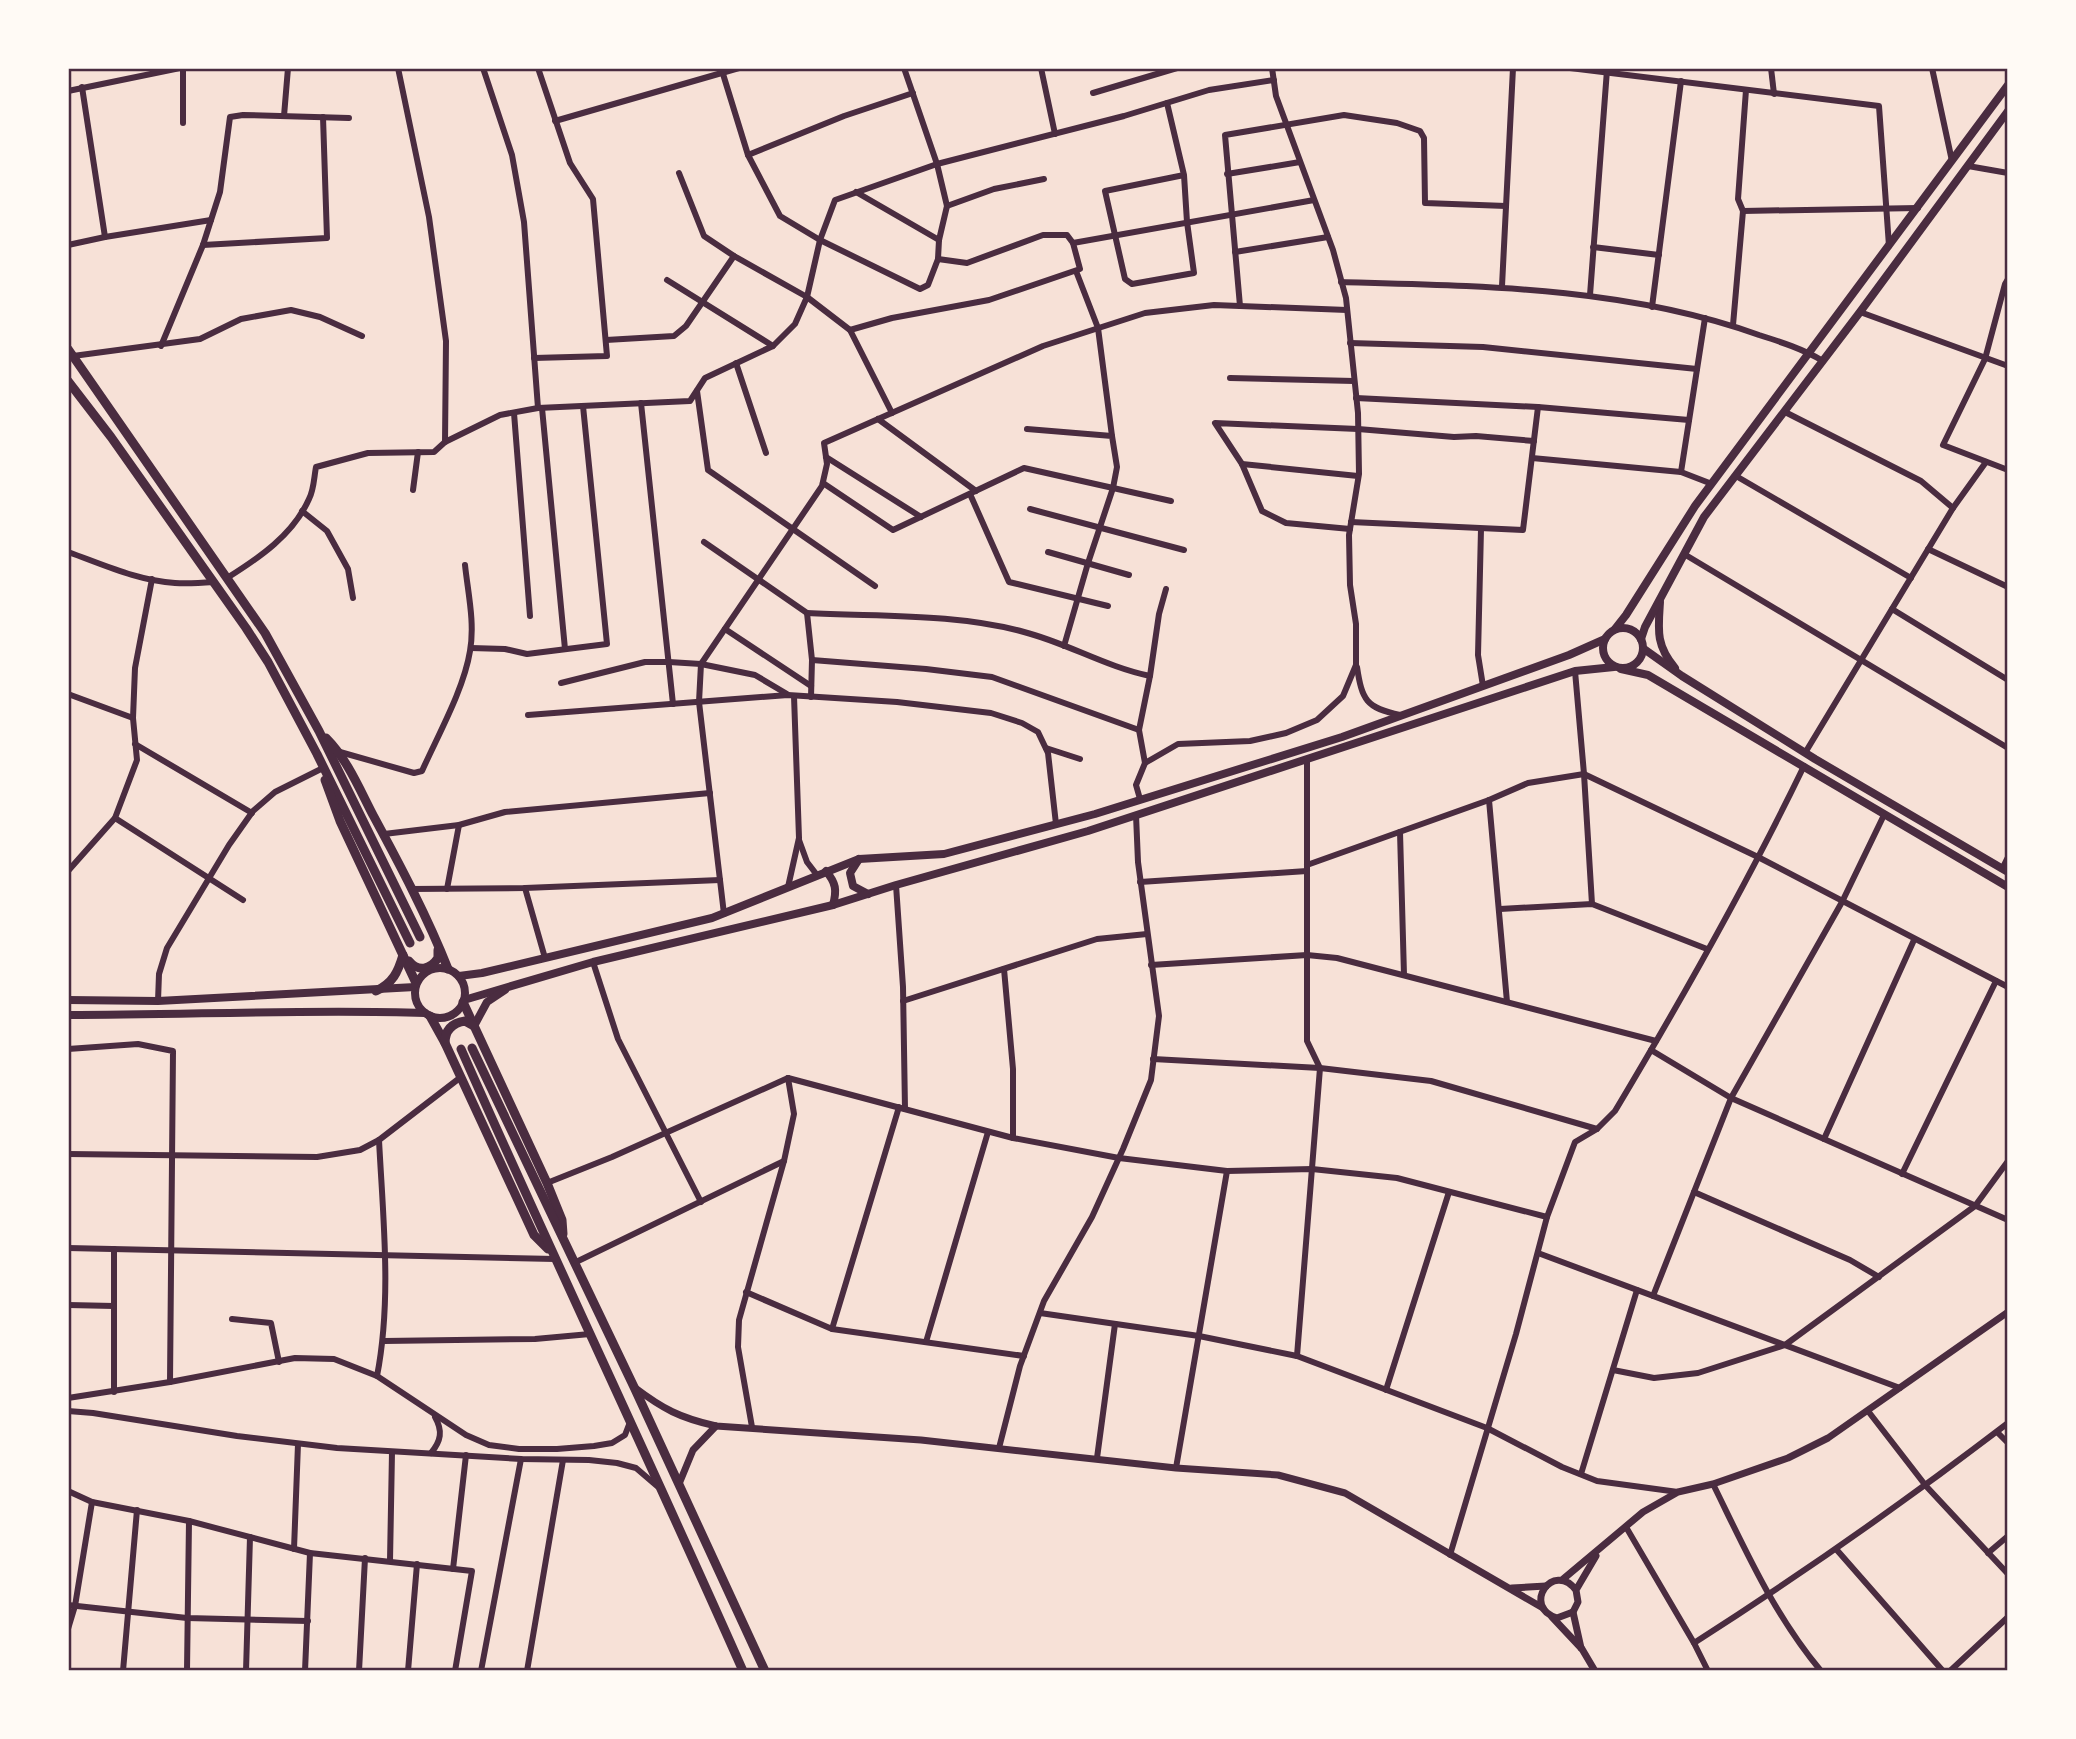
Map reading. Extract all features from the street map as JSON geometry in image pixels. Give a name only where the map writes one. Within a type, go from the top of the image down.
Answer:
[{"type":"main road","points":[[459,976],[482,973],[724,914],[859,859],[944,854],[1056,824],[1342,737],[1569,655],[1605,639],[1626,615],[1695,506],[2008,85]]},
{"type":"main road","points":[[1642,639],[1704,517],[1824,361],[2008,111]]},
{"type":"main road","points":[[71,353],[265,633],[320,731],[420,937]]},
{"type":"main road","points":[[68,382],[111,437],[268,662],[317,754],[410,943]]},
{"type":"main road","points":[[1660,599],[1658,632],[1662,652],[1682,676]]},
{"type":"main road","points":[[68,1015],[339,1011],[447,1017],[454,1014],[464,1001],[516,984],[593,962],[833,905],[1136,815],[1575,671],[1628,668],[1639,661],[1644,649],[1642,639],[1633,630],[1615,629]]},
{"type":"main road","points":[[1605,639],[1603,652],[1609,663],[1618,668],[1648,675],[2008,887]]},
{"type":"main road","points":[[1644,649],[1805,753],[2005,871]]},
{"type":"main road","points":[[320,731],[340,752],[384,834],[448,969]]},
{"type":"main road","points":[[317,754],[340,821],[416,985],[416,1002],[445,1043],[534,1235],[553,1256]]},
{"type":"main road","points":[[859,859],[850,873],[853,886],[869,894]]},
{"type":"main road","points":[[822,873],[833,880],[837,891],[833,905]]},
{"type":"main road","points":[[403,955],[414,967],[422,969],[433,965],[438,958],[437,941]]},
{"type":"main road","points":[[376,991],[393,979],[403,955]]},
{"type":"main road","points":[[68,1000],[158,1001],[376,991],[416,985],[429,970],[448,969],[459,976],[463,983],[464,1001],[474,1026],[562,1220],[564,1243]]},
{"type":"main road","points":[[474,1026],[486,1002],[516,984]]},
{"type":"main road","points":[[445,1043],[445,1034],[452,1025],[465,1021],[474,1026]]},
{"type":"main road","points":[[472,1048],[634,1387],[765,1671]]},
{"type":"main road","points":[[461,1049],[743,1671]]},
{"type":"street","points":[[68,91],[181,68],[183,122]]},
{"type":"street","points":[[284,116],[288,68]]},
{"type":"street","points":[[398,68],[429,217],[446,341],[445,442]]},
{"type":"street","points":[[483,68],[512,155],[521,209],[565,649]]},
{"type":"street","points":[[534,358],[607,356],[593,199],[570,163],[538,68]]},
{"type":"street","points":[[555,121],[739,68]]},
{"type":"street","points":[[723,74],[748,155],[780,216],[820,240],[920,289],[928,285],[938,259],[939,240],[947,206],[937,164],[904,68]]},
{"type":"street","points":[[1041,68],[1055,134]]},
{"type":"street","points":[[1146,68],[1148,77]]},
{"type":"street","points":[[1093,93],[1177,68]]},
{"type":"street","points":[[1272,68],[1276,96],[1328,237],[1347,310],[1358,429],[1358,476],[1351,526],[1350,586],[1356,624],[1356,664],[1362,695],[1377,710],[1401,716]]},
{"type":"street","points":[[1502,286],[1513,68]]},
{"type":"street","points":[[1570,68],[1607,70],[1879,106],[1889,247]]},
{"type":"street","points":[[1771,68],[1774,94]]},
{"type":"street","points":[[1932,68],[1952,161]]},
{"type":"street","points":[[1590,295],[1607,70]]},
{"type":"street","points":[[227,578],[262,556],[291,527],[310,498],[316,467],[368,453],[434,452],[445,442],[500,415],[540,408],[690,401],[705,378],[773,346],[795,324],[807,297],[820,240],[835,200],[937,164],[1209,90],[1274,80]]},
{"type":"street","points":[[1652,307],[1681,81]]},
{"type":"street","points":[[82,87],[105,236]]},
{"type":"street","points":[[1733,325],[1743,211],[1738,199],[1746,90]]},
{"type":"street","points":[[748,155],[844,116],[913,93]]},
{"type":"street","points":[[1167,103],[1184,175],[1194,273],[1132,284],[1125,279],[1105,191],[1184,175]]},
{"type":"street","points":[[1240,306],[1225,135],[1344,114],[1397,123],[1420,131],[1424,138],[1425,203],[1506,206]]},
{"type":"street","points":[[161,346],[203,245],[220,192],[230,117],[349,118]]},
{"type":"street","points":[[203,245],[327,238],[323,117]]},
{"type":"street","points":[[1227,174],[1300,162]]},
{"type":"street","points":[[1968,166],[2008,173]]},
{"type":"street","points":[[679,173],[704,236],[807,297],[850,330],[892,413]]},
{"type":"street","points":[[947,206],[994,190],[1044,179]]},
{"type":"street","points":[[856,192],[939,240]]},
{"type":"street","points":[[1073,243],[1314,200]]},
{"type":"street","points":[[1743,211],[1918,208]]},
{"type":"street","points":[[68,245],[105,236],[211,220]]},
{"type":"street","points":[[850,330],[892,318],[989,300],[1080,269],[1068,235],[1042,235],[967,263],[938,259]]},
{"type":"street","points":[[1235,252],[1328,237]]},
{"type":"street","points":[[1593,247],[1659,255]]},
{"type":"street","points":[[606,341],[674,336],[686,326],[734,256]]},
{"type":"street","points":[[1064,646],[1113,488],[1117,467],[1098,328],[1076,271]]},
{"type":"street","points":[[2008,279],[2004,284],[1985,359],[1943,445],[2008,471]]},
{"type":"street","points":[[667,280],[773,346]]},
{"type":"street","points":[[1341,282],[1502,286],[1590,295],[1733,325],[1810,353],[1824,361]]},
{"type":"street","points":[[724,914],[699,702],[701,664],[823,483],[827,464],[824,443],[1043,346],[1145,313],[1213,305],[1347,310]]},
{"type":"street","points":[[71,353],[161,346],[200,339],[241,319],[291,310],[320,317],[362,336]]},
{"type":"street","points":[[1860,312],[2008,366]]},
{"type":"street","points":[[1681,472],[1705,318]]},
{"type":"street","points":[[1350,343],[1483,347],[1697,369]]},
{"type":"street","points":[[736,363],[766,453]]},
{"type":"street","points":[[1230,378],[1354,381]]},
{"type":"street","points":[[697,391],[708,470],[876,586]]},
{"type":"street","points":[[1356,398],[1538,407],[1689,420]]},
{"type":"street","points":[[641,403],[673,704]]},
{"type":"street","points":[[471,648],[505,649],[527,654],[607,644],[583,406]]},
{"type":"street","points":[[1534,441],[1215,423],[1242,464],[1262,511],[1286,523],[1523,530],[1532,458],[1534,441],[1538,407]]},
{"type":"street","points":[[1785,412],[1921,481],[1953,508]]},
{"type":"street","points":[[514,413],[530,616]]},
{"type":"street","points":[[878,419],[973,493],[1009,582],[1108,606]]},
{"type":"street","points":[[1027,429],[1112,436]]},
{"type":"street","points":[[413,490],[418,452]]},
{"type":"street","points":[[826,457],[921,517]]},
{"type":"street","points":[[1532,458],[1681,472],[1712,485]]},
{"type":"street","points":[[1805,753],[1953,508],[1986,462]]},
{"type":"street","points":[[1242,464],[1358,476]]},
{"type":"street","points":[[823,483],[893,530],[1024,468],[1171,501]]},
{"type":"street","points":[[1736,476],[1911,578]]},
{"type":"street","points":[[1030,509],[1184,550]]},
{"type":"street","points":[[302,510],[327,531],[348,569],[353,598]]},
{"type":"street","points":[[1481,529],[1478,655],[1483,686]]},
{"type":"street","points":[[704,542],[807,613],[965,621],[1024,632],[1131,672],[1150,676]]},
{"type":"street","points":[[1928,549],[2008,587]]},
{"type":"street","points":[[68,552],[152,579],[173,583],[214,582]]},
{"type":"street","points":[[1048,552],[1129,575]]},
{"type":"street","points":[[1684,554],[2008,748]]},
{"type":"street","points":[[340,752],[414,773],[422,771],[466,673],[471,648],[471,614],[465,565]]},
{"type":"street","points":[[68,871],[115,818],[137,760],[133,718],[135,668],[152,579]]},
{"type":"street","points":[[1140,799],[1136,785],[1145,763],[1139,730],[1159,614],[1166,589]]},
{"type":"street","points":[[1892,610],[2008,680]]},
{"type":"street","points":[[807,613],[812,660],[811,697]]},
{"type":"street","points":[[725,629],[811,686]]},
{"type":"street","points":[[812,660],[992,677],[1139,730]]},
{"type":"street","points":[[562,683],[645,662],[669,662],[701,664],[755,676],[791,696]]},
{"type":"street","points":[[1145,763],[1178,744],[1250,741],[1286,733],[1317,720],[1343,695],[1356,664]]},
{"type":"street","points":[[1575,671],[1592,904]]},
{"type":"street","points":[[68,694],[133,718]]},
{"type":"street","points":[[791,696],[799,838],[807,862],[822,873]]},
{"type":"street","points":[[528,715],[791,696],[897,702],[991,713],[1022,723],[1038,732],[1048,753],[1056,824]]},
{"type":"street","points":[[135,744],[252,813]]},
{"type":"street","points":[[1046,748],[1080,759]]},
{"type":"street","points":[[1297,1356],[1320,1068],[1307,1041],[1307,760]]},
{"type":"street","points":[[1450,1555],[1547,1217],[1575,1142],[1597,1129],[1615,1111],[1758,857],[1804,766]]},
{"type":"street","points":[[158,1001],[159,974],[167,948],[252,813],[275,792],[321,769]]},
{"type":"street","points":[[1140,882],[1307,868],[1528,783],[1584,774],[1758,857],[2008,987]]},
{"type":"street","points":[[384,834],[459,825],[505,812],[710,793]]},
{"type":"street","points":[[1489,800],[1507,1002]]},
{"type":"street","points":[[999,1448],[1024,1356],[1044,1301],[1092,1217],[1151,1080],[1159,1016],[1140,882],[1136,815]]},
{"type":"street","points":[[1653,1296],[1731,1098],[1842,902],[1884,815]]},
{"type":"street","points":[[115,818],[243,900]]},
{"type":"street","points":[[447,889],[459,825]]},
{"type":"street","points":[[1400,832],[1404,975]]},
{"type":"street","points":[[788,887],[799,838]]},
{"type":"street","points":[[2005,871],[2008,857]]},
{"type":"street","points":[[411,889],[525,888],[720,880]]},
{"type":"street","points":[[832,1329],[902,1108],[903,1001],[896,885]]},
{"type":"street","points":[[525,888],[545,958]]},
{"type":"street","points":[[1500,909],[1592,904],[1707,949]]},
{"type":"street","points":[[903,1001],[1097,939],[1147,934]]},
{"type":"street","points":[[1824,1139],[1914,940]]},
{"type":"street","points":[[1151,965],[1307,955],[1337,958],[1656,1041]]},
{"type":"street","points":[[593,962],[618,1039],[701,1202]]},
{"type":"street","points":[[1004,969],[1013,1069],[1013,1138]]},
{"type":"street","points":[[1902,1174],[1996,981]]},
{"type":"street","points":[[68,1049],[138,1044],[173,1051],[170,1382]]},
{"type":"street","points":[[1651,1050],[1731,1098],[2008,1220]]},
{"type":"street","points":[[1153,1059],[1320,1068],[1431,1082],[1597,1129]]},
{"type":"street","points":[[68,1154],[317,1157],[360,1150],[379,1140],[461,1077]]},
{"type":"street","points":[[752,1427],[738,1347],[738,1320],[784,1161],[794,1114],[788,1078]]},
{"type":"street","points":[[547,1183],[612,1157],[788,1078],[988,1132],[1119,1158],[1227,1171],[1312,1169],[1397,1178],[1547,1217]]},
{"type":"street","points":[[926,1342],[988,1132]]},
{"type":"street","points":[[377,1376],[384,1341],[384,1254],[379,1140]]},
{"type":"street","points":[[573,1263],[784,1161]]},
{"type":"street","points":[[1613,1370],[1654,1378],[1698,1373],[1785,1346],[1975,1206],[2008,1161]]},
{"type":"street","points":[[1176,1468],[1227,1171]]},
{"type":"street","points":[[1386,1390],[1449,1192]]},
{"type":"street","points":[[1694,1192],[1850,1260],[1879,1277]]},
{"type":"street","points":[[68,1248],[553,1256]]},
{"type":"street","points":[[114,1249],[114,1392]]},
{"type":"street","points":[[1538,1253],[1900,1388]]},
{"type":"street","points":[[1581,1474],[1637,1290]]},
{"type":"street","points":[[746,1293],[832,1329],[1024,1356]]},
{"type":"street","points":[[68,1306],[114,1306]]},
{"type":"street","points":[[1040,1313],[1199,1336],[1297,1356],[1487,1428],[1562,1467],[1597,1481],[1678,1492]]},
{"type":"street","points":[[1512,1588],[1546,1586],[1562,1580],[1643,1512],[1678,1492],[1713,1484],[1788,1458],[1828,1438],[2007,1314]]},
{"type":"street","points":[[232,1319],[271,1323],[279,1362]]},
{"type":"street","points":[[1097,1458],[1115,1324]]},
{"type":"street","points":[[384,1341],[535,1339],[590,1334]]},
{"type":"street","points":[[68,1398],[295,1358],[334,1359],[377,1376],[431,1412],[489,1445],[519,1449],[557,1449],[612,1443],[625,1435],[630,1422]]},
{"type":"street","points":[[634,1387],[662,1408],[687,1419],[716,1426],[999,1448],[1176,1468],[1279,1475],[1345,1493],[1543,1608],[1581,1649],[1595,1671]]},
{"type":"street","points":[[68,1411],[298,1444],[617,1463],[636,1468],[665,1494]]},
{"type":"street","points":[[1868,1411],[1926,1486],[2008,1574]]},
{"type":"street","points":[[431,1412],[440,1425],[441,1436],[431,1453]]},
{"type":"street","points":[[1695,1643],[1768,1596],[1926,1486],[2008,1423]]},
{"type":"street","points":[[679,1484],[693,1450],[716,1426]]},
{"type":"street","points":[[1997,1432],[2008,1443]]},
{"type":"street","points":[[294,1549],[298,1444]]},
{"type":"street","points":[[390,1560],[393,1451]]},
{"type":"street","points":[[453,1569],[466,1455]]},
{"type":"street","points":[[481,1671],[520,1459]]},
{"type":"street","points":[[527,1671],[563,1460]]},
{"type":"street","points":[[1713,1484],[1768,1596],[1795,1639],[1821,1671]]},
{"type":"street","points":[[68,1491],[92,1502],[189,1521],[310,1553],[472,1571],[454,1671]]},
{"type":"street","points":[[68,1629],[92,1502]]},
{"type":"street","points":[[123,1671],[137,1510]]},
{"type":"street","points":[[187,1671],[189,1521]]},
{"type":"street","points":[[1626,1527],[1695,1643],[1708,1671]]},
{"type":"street","points":[[1988,1553],[2008,1536]]},
{"type":"street","points":[[246,1671],[250,1537]]},
{"type":"street","points":[[1836,1549],[1942,1671]]},
{"type":"street","points":[[1576,1590],[1599,1551]]},
{"type":"street","points":[[305,1671],[310,1553]]},
{"type":"street","points":[[359,1671],[365,1558]]},
{"type":"street","points":[[408,1671],[417,1564]]},
{"type":"street","points":[[1552,1616],[1563,1618],[1573,1612],[1578,1602],[1576,1590],[1562,1580]]},
{"type":"street","points":[[1543,1608],[1541,1597],[1546,1586]]},
{"type":"street","points":[[71,1605],[187,1618],[308,1621]]},
{"type":"street","points":[[1573,1612],[1581,1649]]},
{"type":"street","points":[[1950,1671],[2008,1617]]}]
